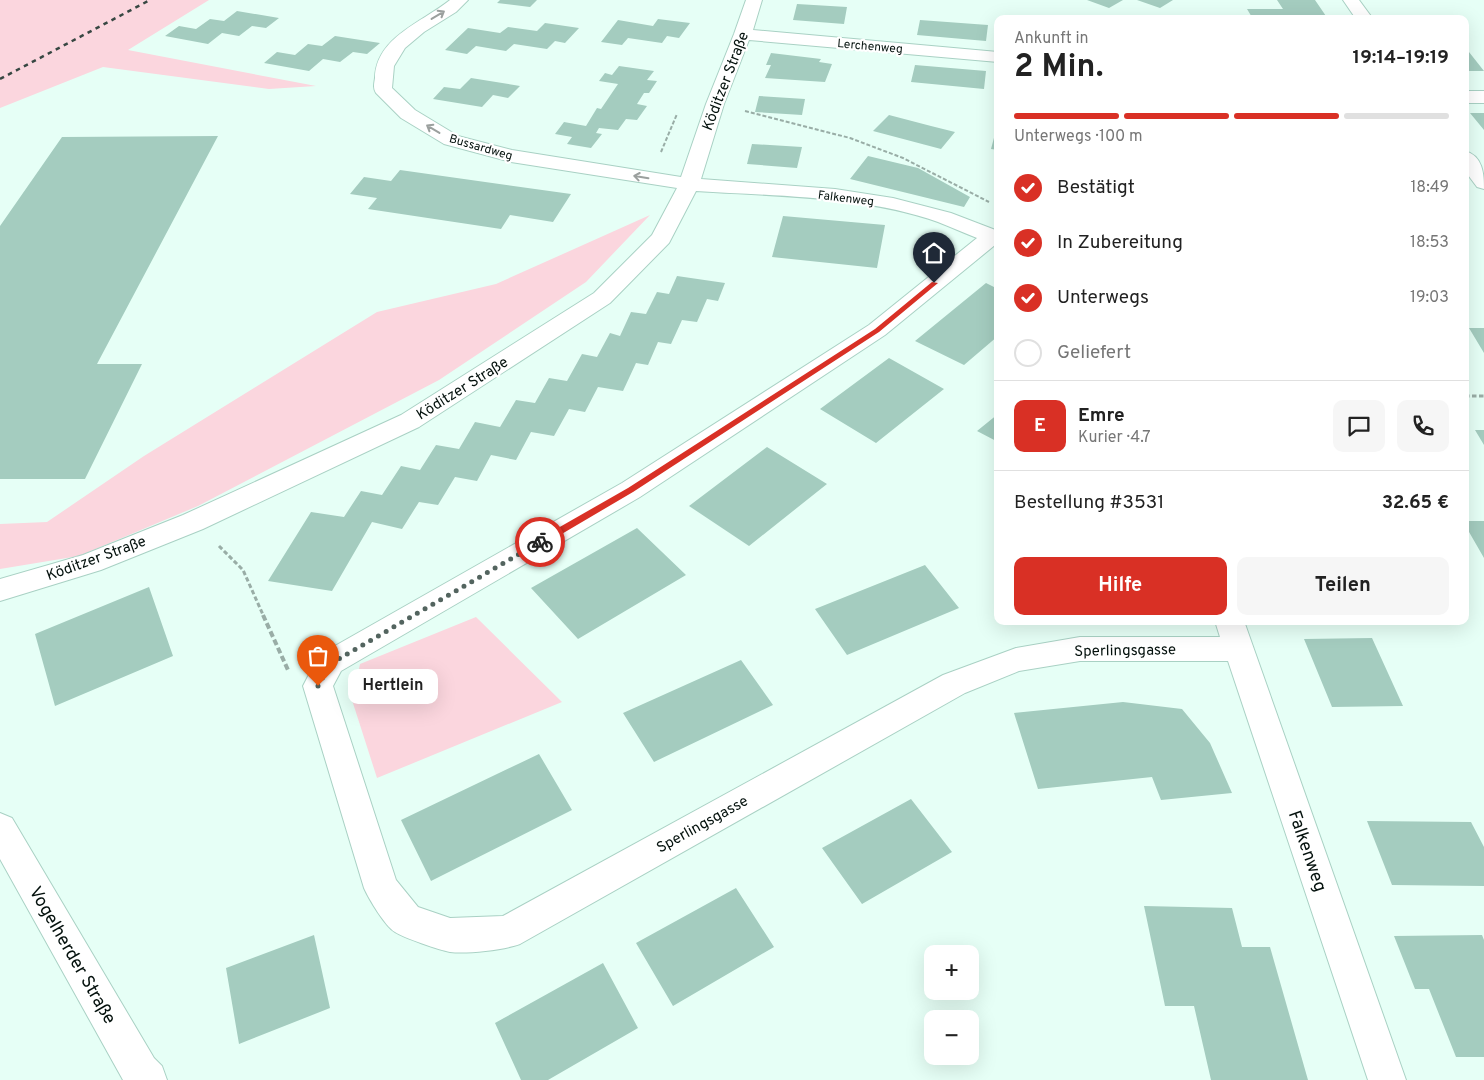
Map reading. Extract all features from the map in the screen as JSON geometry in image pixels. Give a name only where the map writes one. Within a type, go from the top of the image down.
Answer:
[{"type":"street","name":"Bussardweg","points":[[460,0],[420,26],[399,44],[385,66],[383,89],[408,114],[451,140],[511,156],[689,184]]},
{"type":"street","name":"Köditzer Straße","points":[[0,590],[91,563],[193,522],[410,420],[602,298],[661,238],[689,184],[715,104],[744,34],[754,0]]},
{"type":"street","points":[[1351,0],[1362,15]]},
{"type":"street","name":"Lerchenweg","points":[[744,34],[994,57]]},
{"type":"street","points":[[1469,97],[1484,97]]},
{"type":"street","points":[[1469,162],[1484,183]]},
{"type":"street","name":"Falkenweg","points":[[689,184],[835,195],[893,204],[944,217],[994,238]]},
{"type":"street","points":[[318,686],[330,664],[630,490],[877,330],[994,239]]},
{"type":"street","name":"Falkenweg","points":[[1233,635],[1387,1080]]},
{"type":"street","name":"Sperlingsgasse","points":[[318,686],[381,888],[406,920],[450,935],[506,932],[954,684],[1016,660],[1080,649],[1233,635]]},
{"type":"street","name":"Vogelherder Straße","points":[[0,828],[143,1077]]},
{"type":"path","points":[[715,104],[859,142],[903,158],[989,202]]},
{"type":"path","points":[[1469,396],[1484,396]]},
{"type":"path","points":[[193,522],[243,570],[286,669],[318,686]]},
{"type":"shaded area","points":[[0,0],[209,0],[128,50],[316,86],[269,89],[103,67],[0,108]]},
{"type":"shaded area","points":[[650,215],[586,282],[439,380],[198,506],[79,556],[0,569],[0,524],[47,522],[144,456],[377,312],[496,284]]},
{"type":"shaded area","points":[[476,617],[562,702],[377,778],[352,700],[360,664]]},
{"type":"building","points":[[500,0],[537,0],[530,7],[497,3]]},
{"type":"building","points":[[1087,0],[1123,0],[1109,8]]},
{"type":"building","points":[[1137,0],[1173,0],[1160,8]]},
{"type":"building","points":[[1277,0],[1315,0],[1325,15],[1251,15],[1247,9],[1283,9]]},
{"type":"building","points":[[797,4],[847,7],[844,24],[793,20]]},
{"type":"building","points":[[237,11],[279,18],[266,28],[252,26],[239,36],[222,33],[208,44],[165,36],[179,26],[196,29],[210,19],[224,21]]},
{"type":"building","points":[[658,19],[690,23],[679,38],[667,36],[662,43],[628,38],[622,45],[601,42],[618,20],[653,26]]},
{"type":"building","points":[[920,20],[988,25],[986,41],[917,35]]},
{"type":"building","points":[[545,23],[579,28],[565,43],[555,41],[547,49],[514,44],[506,51],[476,46],[467,54],[445,50],[468,28],[500,33],[508,27],[537,31]]},
{"type":"building","points":[[335,36],[380,43],[367,54],[353,52],[340,62],[323,59],[309,71],[264,63],[277,52],[295,55],[308,44],[322,46]]},
{"type":"building","points":[[1469,52],[1484,71],[1469,71]]},
{"type":"building","points":[[771,53],[821,59],[819,62],[832,64],[825,82],[765,78],[771,65],[766,65]]},
{"type":"building","points":[[915,65],[986,71],[984,89],[911,82]]},
{"type":"building","points":[[619,66],[654,71],[647,80],[657,81],[649,93],[644,93],[637,104],[647,106],[637,120],[626,119],[618,130],[599,128],[596,133],[602,134],[591,148],[567,144],[572,137],[555,134],[564,122],[586,126],[597,108],[601,109],[618,84],[599,81],[605,73],[612,75]]},
{"type":"building","points":[[471,78],[520,86],[508,98],[493,95],[482,107],[433,99],[444,87],[460,89]]},
{"type":"building","points":[[759,96],[805,99],[802,115],[755,112]]},
{"type":"building","points":[[1470,113],[1484,113],[1484,130]]},
{"type":"building","points":[[889,115],[955,132],[941,149],[873,131]]},
{"type":"building","points":[[218,136],[97,364],[142,364],[85,479],[0,479],[0,226],[62,137]]},
{"type":"building","points":[[994,138],[994,149],[991,149]]},
{"type":"building","points":[[752,144],[802,147],[797,168],[747,164]]},
{"type":"building","points":[[868,156],[918,168],[970,197],[964,207],[850,179]]},
{"type":"building","points":[[400,170],[571,194],[553,222],[510,215],[501,229],[368,209],[377,198],[350,194],[364,177],[391,181]]},
{"type":"building","points":[[783,216],[885,225],[877,268],[772,257]]},
{"type":"building","points":[[677,276],[725,283],[718,301],[707,299],[697,322],[682,320],[671,344],[658,342],[648,365],[636,363],[623,391],[598,387],[585,412],[569,409],[554,436],[531,432],[516,460],[491,455],[477,481],[455,477],[438,505],[419,502],[402,529],[372,522],[332,591],[268,581],[311,512],[344,517],[361,491],[382,495],[401,466],[420,470],[436,445],[459,449],[475,422],[500,427],[516,400],[535,403],[549,378],[567,381],[582,354],[597,357],[610,333],[620,336],[631,312],[646,314],[657,292],[669,294]]},
{"type":"building","points":[[986,283],[994,287],[994,339],[964,365],[915,341]]},
{"type":"building","points":[[1469,328],[1484,328],[1484,353]]},
{"type":"building","points":[[889,358],[944,389],[876,443],[820,409]]},
{"type":"building","points":[[994,417],[994,440],[977,431]]},
{"type":"building","points":[[1475,430],[1484,430],[1484,445]]},
{"type":"building","points":[[767,447],[827,484],[749,546],[689,506]]},
{"type":"building","points":[[1469,521],[1484,521],[1484,558],[1469,532]]},
{"type":"building","points":[[637,528],[686,575],[578,639],[531,588]]},
{"type":"building","points":[[925,565],[959,608],[847,655],[815,609]]},
{"type":"building","points":[[149,587],[173,656],[55,706],[35,634]]},
{"type":"building","points":[[1372,638],[1403,706],[1332,707],[1304,639]]},
{"type":"building","points":[[741,660],[773,705],[654,762],[623,713]]},
{"type":"building","points":[[1123,702],[1182,709],[1210,743],[1232,793],[1161,800],[1152,777],[1038,789],[1014,713]]},
{"type":"building","points":[[539,754],[572,810],[431,881],[401,820]]},
{"type":"building","points":[[911,799],[952,852],[862,904],[822,848]]},
{"type":"building","points":[[1367,821],[1471,822],[1484,847],[1484,886],[1392,885]]},
{"type":"building","points":[[736,888],[774,947],[673,1006],[636,943]]},
{"type":"building","points":[[1144,906],[1232,908],[1242,947],[1270,947],[1308,1080],[1211,1080],[1194,1006],[1165,1006]]},
{"type":"building","points":[[314,935],[330,1008],[239,1044],[226,968]]},
{"type":"building","points":[[1482,935],[1484,940],[1484,1057],[1456,1057],[1429,989],[1415,989],[1394,936]]},
{"type":"building","points":[[603,963],[638,1028],[548,1080],[521,1080],[495,1023]]},
{"type":"railway","points":[[0,79],[150,0]]},
{"type":"way so far","points":[[318,686],[330,664],[540,542]]},
{"type":"place","name":"Hertlein","points":[[318,686]]},
{"type":"route","points":[[540,542],[630,490],[877,330],[934,283]]}]
